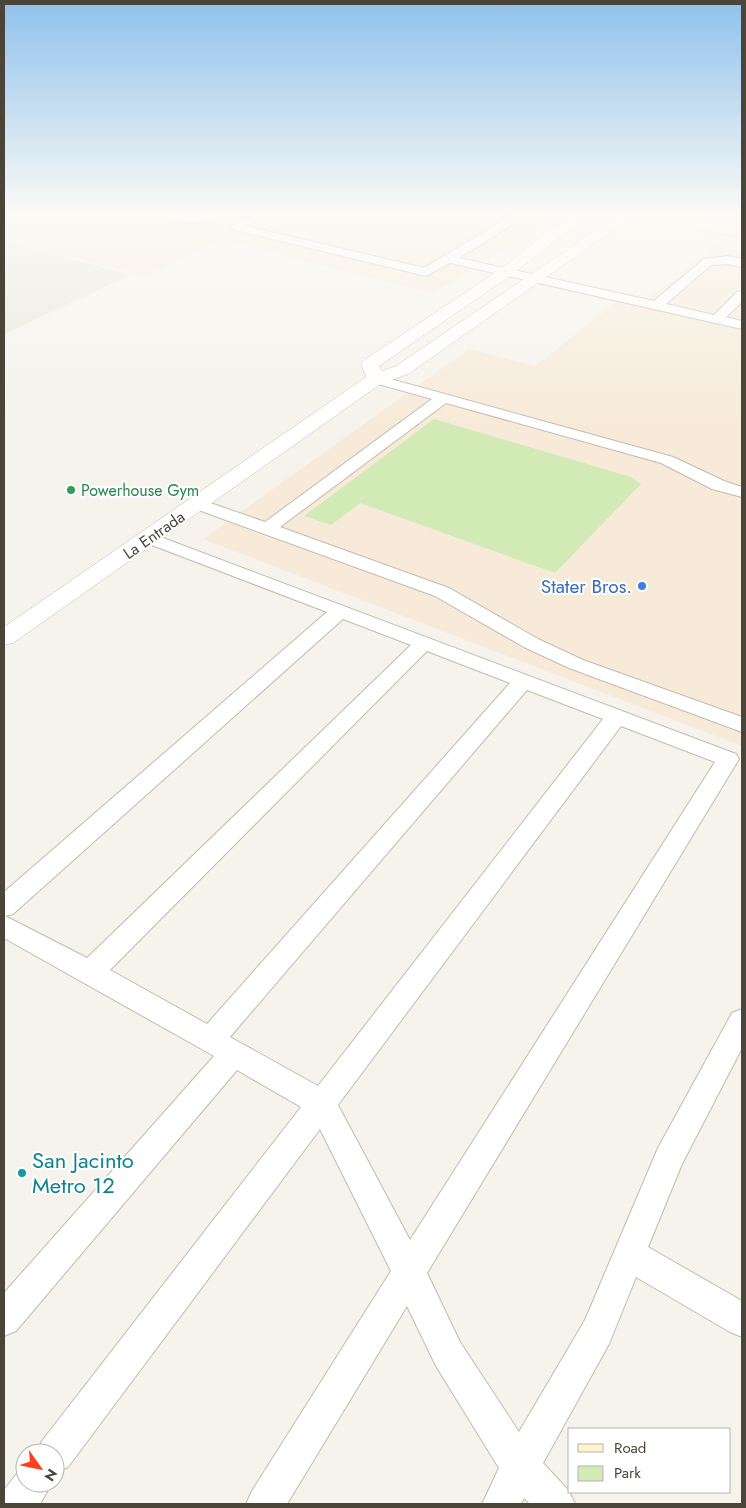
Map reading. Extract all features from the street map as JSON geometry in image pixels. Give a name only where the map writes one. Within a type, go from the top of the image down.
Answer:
[{"type":"street","points":[[376,379],[370,364],[488,284]]},
{"type":"street","name":"La Entrada","points":[[4,638],[376,379],[402,370],[527,284]]},
{"type":"lane","points":[[559,284],[742,325]]},
{"type":"lane","points":[[656,306],[682,284]]},
{"type":"lane","points":[[716,320],[742,296]]},
{"type":"lane","points":[[376,379],[667,460],[718,485],[742,492]]},
{"type":"lane","points":[[267,529],[444,398]]},
{"type":"lane","points":[[199,504],[442,592],[531,643],[576,664],[742,726]]},
{"type":"lane","points":[[150,538],[735,762],[409,1272],[265,1504]]},
{"type":"lane","points":[[4,908],[340,611]]},
{"type":"lane","points":[[90,972],[424,642]]},
{"type":"lane","points":[[4,1319],[222,1046],[524,680]]},
{"type":"lane","points":[[63,1443],[617,716]]},
{"type":"lane","points":[[4,926],[322,1102],[409,1272],[448,1354],[520,1467],[556,1504]]},
{"type":"lane","points":[[501,1504],[597,1332],[669,1158],[742,1021]]},
{"type":"lane","points":[[630,1255],[742,1320]]},
{"type":"lane","points":[[4,1493],[17,1504],[25,1493]]},
{"type":"shaded area","points":[[4,284],[110,284],[4,334]]},
{"type":"shaded area","points":[[399,284],[448,284],[434,293]]},
{"type":"shaded area","points":[[666,284],[742,284],[742,746],[203,539],[469,349],[535,366],[616,302],[638,307]]},
{"type":"green space","points":[[434,419],[631,477],[641,484],[555,573],[360,503],[331,525],[304,516]]},
{"type":"place","name":"Powerhouse Gym","points":[[71,490]]},
{"type":"place","name":"Stater Bros.","points":[[642,586]]},
{"type":"place","name":"San Jacinto Metro 12","points":[[22,1173]]}]
